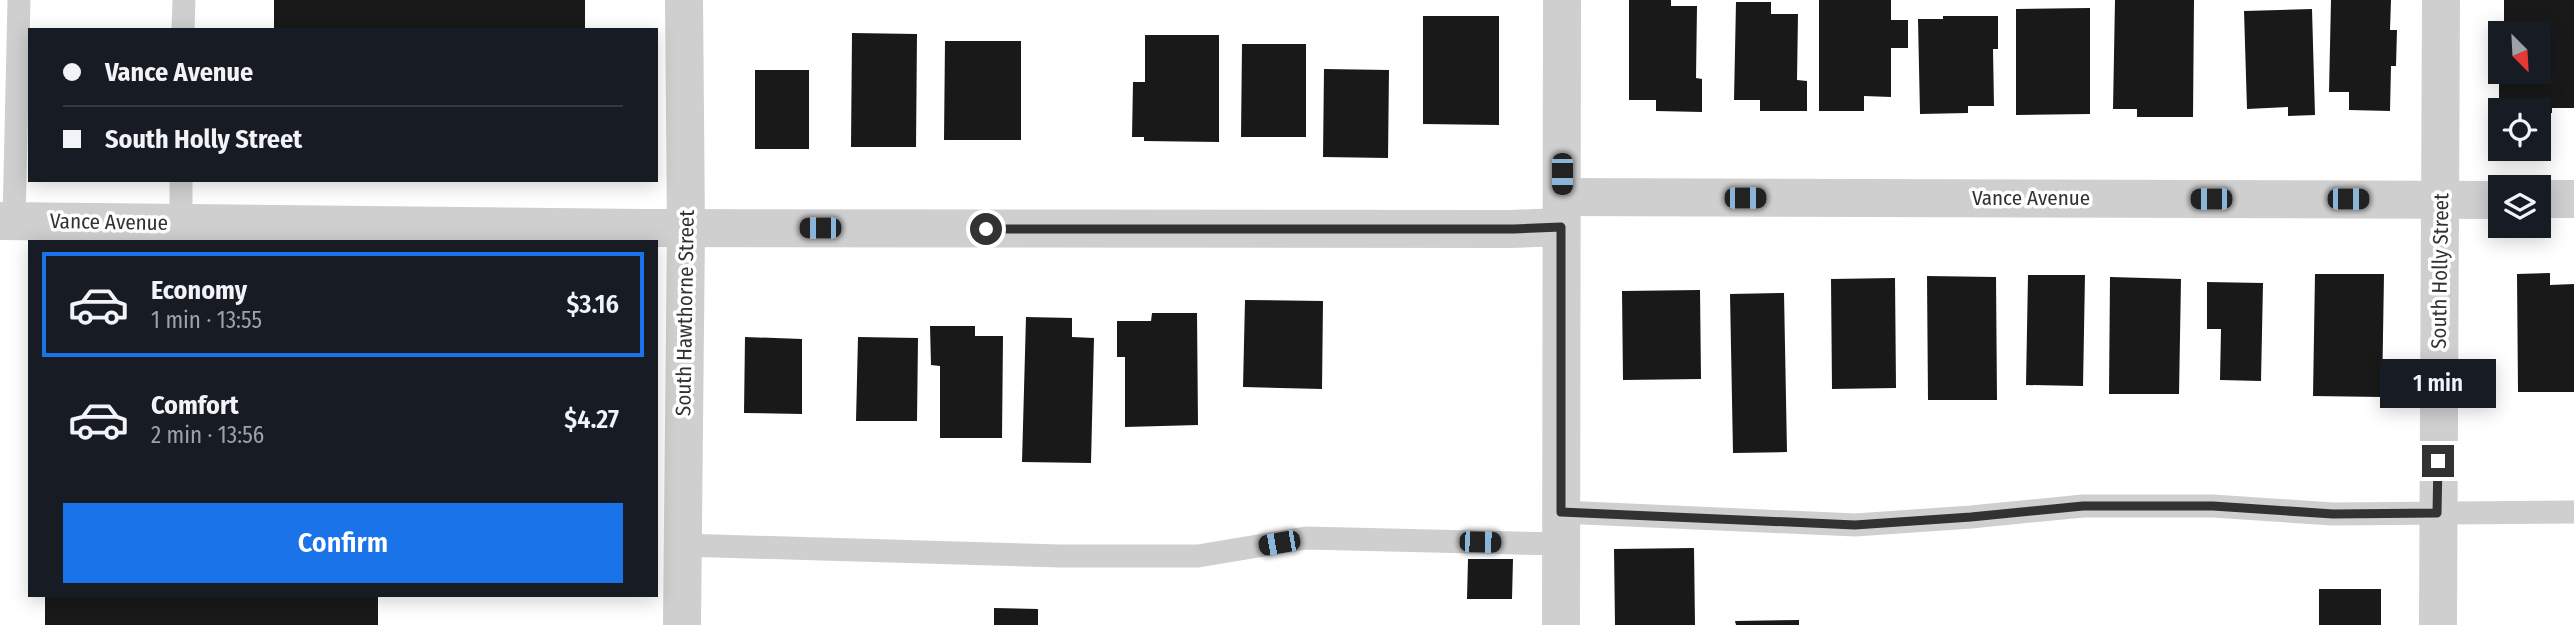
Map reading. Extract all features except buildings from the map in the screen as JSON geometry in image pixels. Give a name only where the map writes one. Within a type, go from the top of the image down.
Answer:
[{"type":"street","name":"South Hawthorne Street","points":[[682,625],[686,228],[684,0]]},
{"type":"street","points":[[1561,625],[1562,0]]},
{"type":"street","name":"South Holly Street","points":[[2438,625],[2441,0]]},
{"type":"street","points":[[2551,199],[2574,199]]},
{"type":"street","name":"Vance Avenue","points":[[7,221],[686,228],[1514,229],[1562,212],[2488,200]]},
{"type":"lane","points":[[7,221],[23,120],[19,0]]},
{"type":"lane","points":[[183,28],[184,0]]},
{"type":"lane","points":[[181,182],[181,223]]},
{"type":"lane","points":[[682,545],[1060,556],[1198,556],[1306,538],[1561,528],[1855,525],[2083,506],[2213,506],[2333,514],[2574,512]]},
{"type":"route","points":[[986,229],[1561,227],[1561,512],[1855,525],[2083,506],[2213,506],[2333,514],[2437,513],[2438,461]]}]
